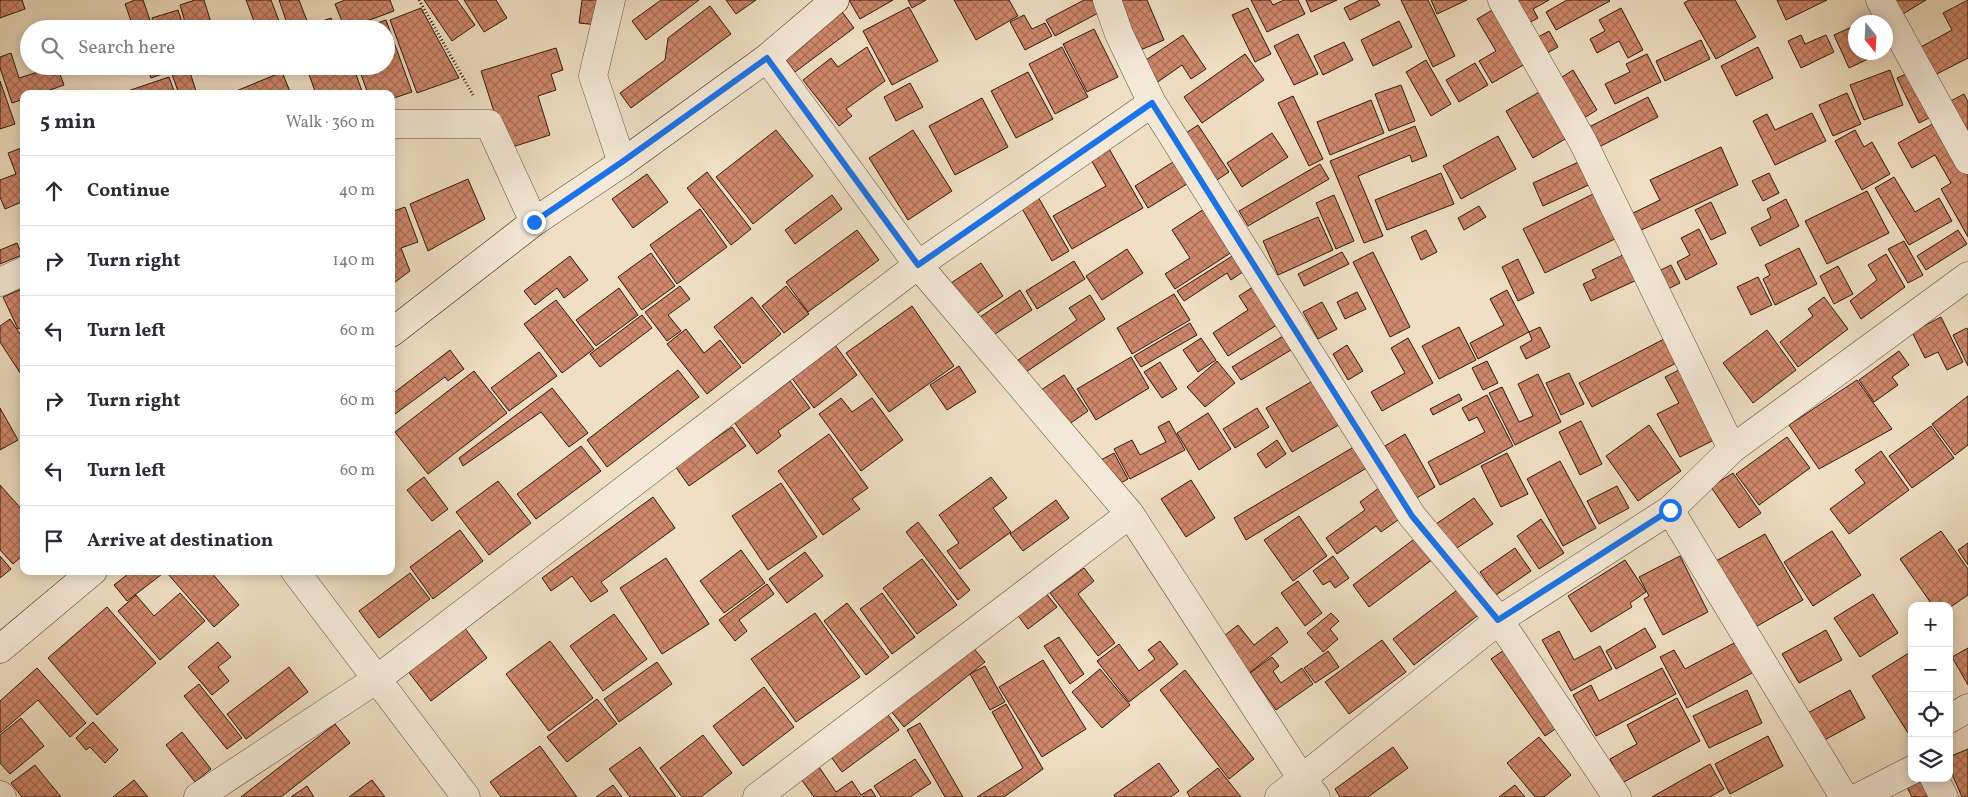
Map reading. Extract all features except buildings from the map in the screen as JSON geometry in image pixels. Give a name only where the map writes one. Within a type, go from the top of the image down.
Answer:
[{"type":"street","points":[[611,0],[593,76],[622,162]]},
{"type":"street","points":[[395,330],[534,222],[622,162],[767,58],[835,0]]},
{"type":"street","points":[[1107,0],[1119,34],[1152,103],[1412,516],[1498,620],[1617,797]]},
{"type":"street","points":[[1502,0],[1583,142],[1732,449]]},
{"type":"street","points":[[1880,0],[1968,160]]},
{"type":"street","points":[[767,58],[918,265],[1130,514],[1309,788]]},
{"type":"street","points":[[198,797],[376,679],[918,265],[1152,103]]},
{"type":"street","points":[[395,124],[489,124],[534,222]]},
{"type":"street","points":[[0,282],[20,273]]},
{"type":"street","points":[[1279,797],[1309,788],[1498,620],[1670,510],[1732,449],[1968,276]]},
{"type":"street","points":[[1670,510],[1844,797]]},
{"type":"street","points":[[758,797],[1130,514]]},
{"type":"street","points":[[0,649],[88,575]]},
{"type":"street","points":[[298,575],[466,797]]},
{"type":"street","points":[[1953,717],[1968,708]]},
{"type":"street","points":[[1859,797],[1908,772]]},
{"type":"street","points":[[1936,782],[1944,797]]},
{"type":"path","points":[[419,0],[489,124]]},
{"type":"route","points":[[534,222],[622,162],[767,58],[918,265],[1152,103],[1412,516],[1498,620],[1670,510]]}]
